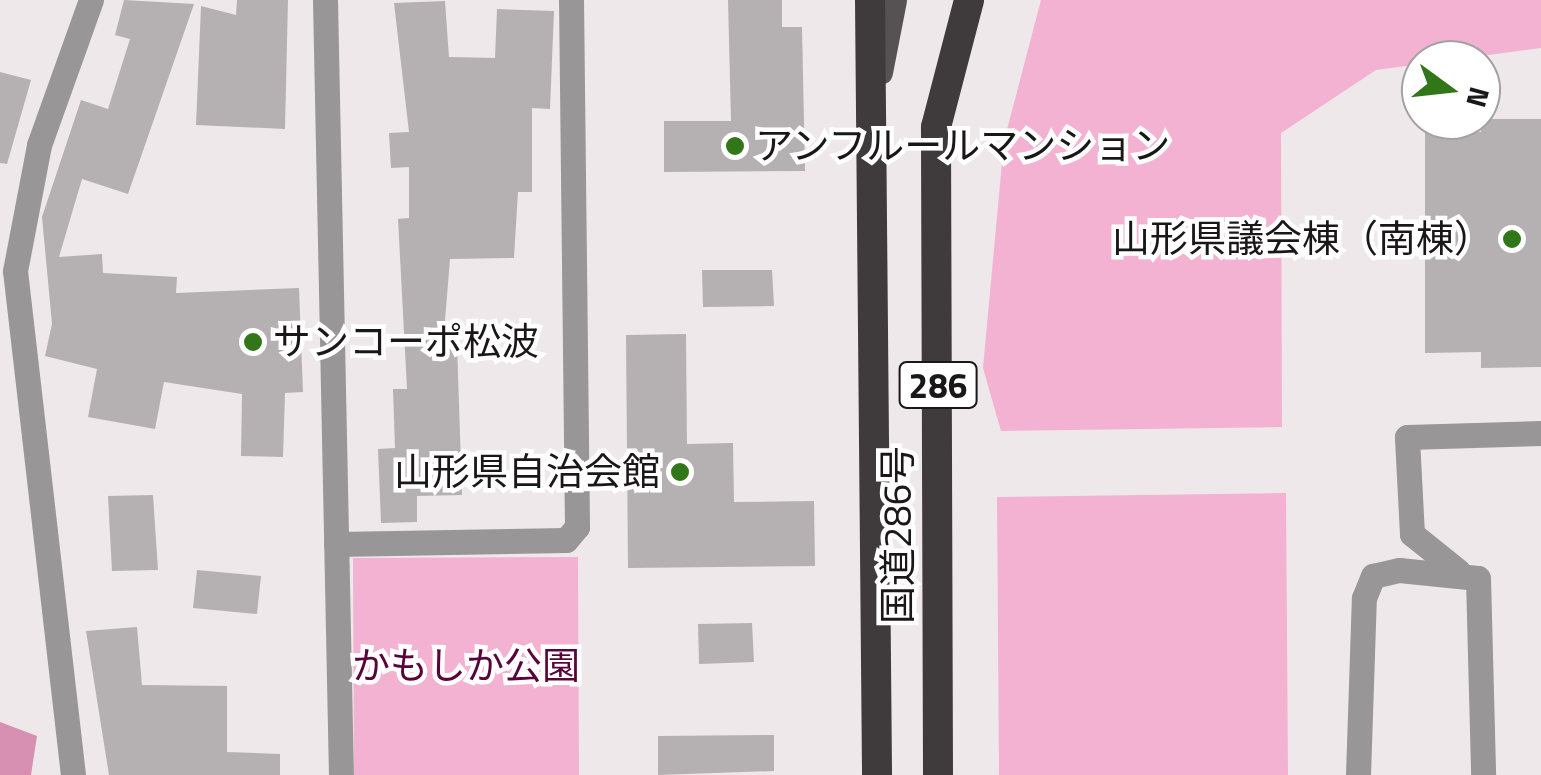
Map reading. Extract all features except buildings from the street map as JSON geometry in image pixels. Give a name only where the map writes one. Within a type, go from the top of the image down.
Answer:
[{"type":"highway","name":"国道286号","points":[[870,0],[877,775]]},
{"type":"highway","name":"国道286号","points":[[938,775],[936,127],[969,0]]},
{"type":"main road","points":[[870,126],[894,0]]},
{"type":"lane","points":[[73,775],[15,271],[39,144],[91,0]]},
{"type":"lane","points":[[325,0],[341,775]]},
{"type":"lane","points":[[336,544],[566,540],[577,527],[571,0]]},
{"type":"lane","points":[[1482,775],[1482,590],[1478,578],[1458,571],[1412,534],[1407,437],[1541,433]]},
{"type":"lane","points":[[1358,775],[1367,586],[1382,572],[1458,571]]},
{"type":"green space","points":[[1041,0],[1541,0],[1541,48],[1501,53],[1501,40],[1401,40],[1401,67],[1376,70],[1281,133],[1282,427],[1001,431],[983,368],[1004,141]]},
{"type":"green space","points":[[1286,493],[1288,775],[999,775],[997,497]]},
{"type":"green space","name":"かもしか公園","points":[[578,557],[579,775],[354,775],[353,558]]},
{"type":"shaded area","points":[[0,722],[37,736],[31,775],[0,775]]},
{"type":"place","name":"アンフルールマンション","points":[[735,146]]},
{"type":"place","name":"山形県議会棟（南棟）","points":[[1512,239]]},
{"type":"place","name":"サンコーポ松波","points":[[253,342]]},
{"type":"place","name":"山形県自治会館","points":[[680,472]]}]
